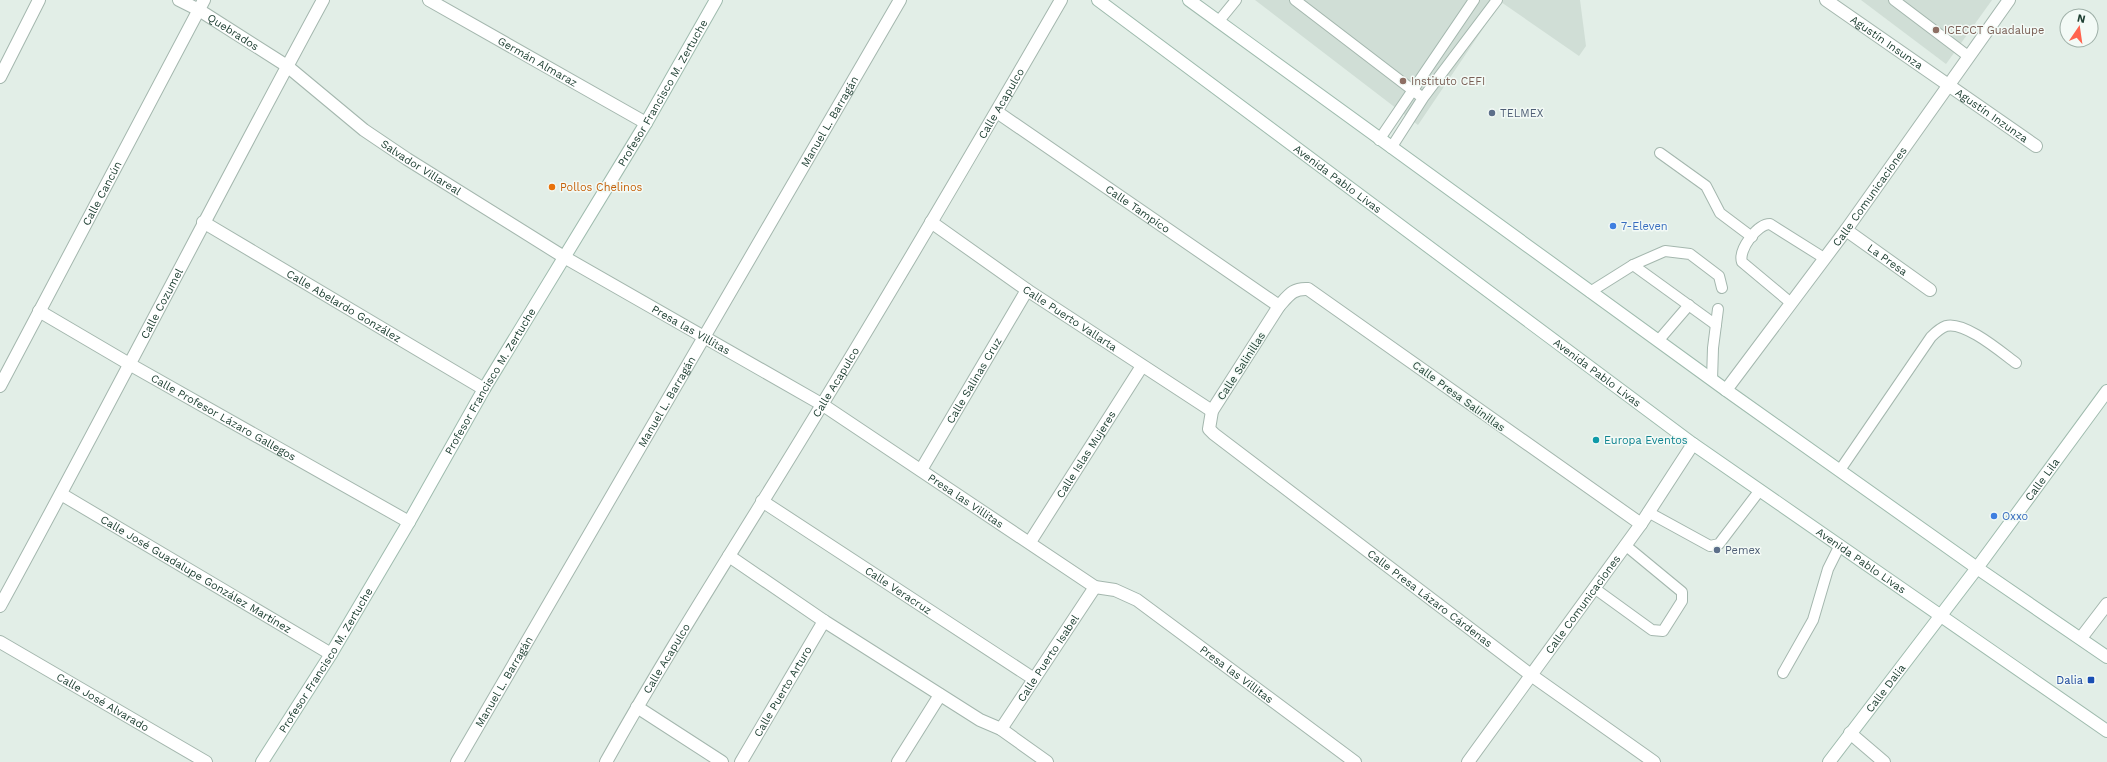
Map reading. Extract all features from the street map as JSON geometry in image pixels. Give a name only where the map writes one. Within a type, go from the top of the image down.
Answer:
[{"type":"street","points":[[0,77],[39,0]]},
{"type":"street","name":"Quebrados","points":[[179,0],[202,5],[287,66]]},
{"type":"street","name":"Calle Cozumel","points":[[0,606],[131,365],[203,222],[323,0]]},
{"type":"street","name":"Germán Almaraz","points":[[429,0],[646,123]]},
{"type":"street","name":"Profesor Francisco M. Zertuche","points":[[262,762],[331,654],[409,522],[484,389],[646,123],[716,0]]},
{"type":"street","name":"Manuel L. Barragán","points":[[458,762],[900,0]]},
{"type":"street","name":"Calle Acapulco","points":[[606,762],[637,707],[762,501],[823,405],[1061,0]]},
{"type":"street","name":"Avenida Pablo Livas","points":[[1098,0],[1693,444],[2107,731]]},
{"type":"street","points":[[1189,0],[1390,148],[1712,380],[1977,568],[2107,657]]},
{"type":"street","name":"Agustín Insunza","points":[[1826,0],[1948,84]]},
{"type":"street","name":"Calle Comunicaciones","points":[[1726,390],[1846,230],[1948,84],[2010,0]]},
{"type":"street","name":"Calle Cancún","points":[[0,386],[202,5]]},
{"type":"street","name":"Salvador Villareal","points":[[287,66],[364,130],[407,159],[564,257]]},
{"type":"street","name":"Agustín Inzunza","points":[[1948,84],[2036,146]]},
{"type":"street","name":"Calle Tampico","points":[[996,112],[1280,306]]},
{"type":"street","name":"Calle Abelardo González","points":[[203,222],[484,389]]},
{"type":"street","name":"Calle Puerto Vallarta","points":[[931,222],[1027,290],[1212,411]]},
{"type":"street","name":"La Presa","points":[[1846,230],[1930,290]]},
{"type":"street","name":"Presa las Villitas","points":[[564,257],[823,405],[1030,542],[1095,587],[1115,590],[1137,600],[1354,762]]},
{"type":"street","name":"Calle Presa Salinillas","points":[[1280,306],[1292,291],[1300,288],[1308,289],[1641,524]]},
{"type":"street","name":"Calle Salinas Cruz","points":[[921,470],[1027,290]]},
{"type":"street","name":"Calle Salinillas","points":[[1209,429],[1212,411],[1280,306]]},
{"type":"street","name":"Calle Profesor Lázaro Gallegos","points":[[39,311],[131,365],[409,522]]},
{"type":"street","name":"Calle Islas Mujeres","points":[[1030,542],[1142,366]]},
{"type":"street","name":"Calle Lila","points":[[1941,615],[2107,391]]},
{"type":"street","name":"Calle Presa Lázaro Cárdenas","points":[[1209,429],[1531,675],[1654,762]]},
{"type":"street","name":"Calle Comunicaciones","points":[[1468,762],[1641,524],[1693,444]]},
{"type":"street","name":"Calle José Guadalupe González Martínez","points":[[61,494],[331,654]]},
{"type":"street","name":"Calle Veracruz","points":[[762,501],[1034,679]]},
{"type":"street","points":[[729,556],[824,621],[980,720],[1001,729],[1048,762]]},
{"type":"street","name":"Calle Puerto Isabel","points":[[1001,729],[1095,587]]},
{"type":"street","points":[[2081,638],[2107,604]]},
{"type":"street","name":"Calle Dalia","points":[[1829,762],[1941,615]]},
{"type":"street","name":"Calle Puerto Arturo","points":[[741,762],[824,621]]},
{"type":"street","name":"Calle José Alvarado","points":[[0,642],[206,762]]},
{"type":"street","points":[[898,762],[940,695]]},
{"type":"street","points":[[637,707],[722,762]]},
{"type":"street","points":[[1850,734],[1884,762]]},
{"type":"lane","points":[[1218,22],[1236,0]]},
{"type":"lane","points":[[1295,0],[1423,98]]},
{"type":"lane","points":[[1379,140],[1414,91],[1474,0]]},
{"type":"lane","points":[[1390,148],[1423,98],[1497,0]]},
{"type":"lane","points":[[1894,0],[1968,56]]},
{"type":"lane","points":[[1660,153],[1706,186],[1720,213],[1752,237]]},
{"type":"lane","points":[[1791,303],[1742,262],[1740,256],[1742,251],[1752,237],[1760,227],[1770,224],[1824,258]]},
{"type":"lane","points":[[1590,292],[1633,265],[1665,251],[1690,254],[1719,276],[1722,288]]},
{"type":"lane","points":[[1633,265],[1716,325]]},
{"type":"lane","points":[[1658,341],[1689,305]]},
{"type":"lane","points":[[1712,380],[1718,309]]},
{"type":"lane","points":[[1840,470],[1931,337],[1940,329],[1947,326],[1957,326],[1967,330],[2016,363]]},
{"type":"lane","points":[[1648,512],[1710,546],[1719,544],[1760,490]]},
{"type":"lane","points":[[1594,588],[1652,630],[1663,631],[1682,601],[1682,592],[1625,545]]},
{"type":"lane","points":[[1784,673],[1813,620],[1828,569],[1840,545]]},
{"type":"shaded area","name":"Instituto CEFI","points":[[1255,0],[1580,0],[1586,46],[1579,56],[1501,2],[1418,125]]},
{"type":"shaded area","name":"ICECCT Guadalupe","points":[[1861,0],[1992,0],[1946,64]]},
{"type":"place","name":"ICECCT Guadalupe","points":[[1936,30]]},
{"type":"place","name":"Instituto CEFI","points":[[1403,81]]},
{"type":"place","name":"TELMEX","points":[[1492,113]]},
{"type":"place","name":"Pollos Chelinos","points":[[552,187]]},
{"type":"place","name":"7-Eleven","points":[[1613,226]]},
{"type":"place","name":"Europa Eventos","points":[[1596,440]]},
{"type":"place","name":"Oxxo","points":[[1994,516]]},
{"type":"place","name":"Pemex","points":[[1717,550]]},
{"type":"place","name":"Dalia","points":[[2091,680]]}]
